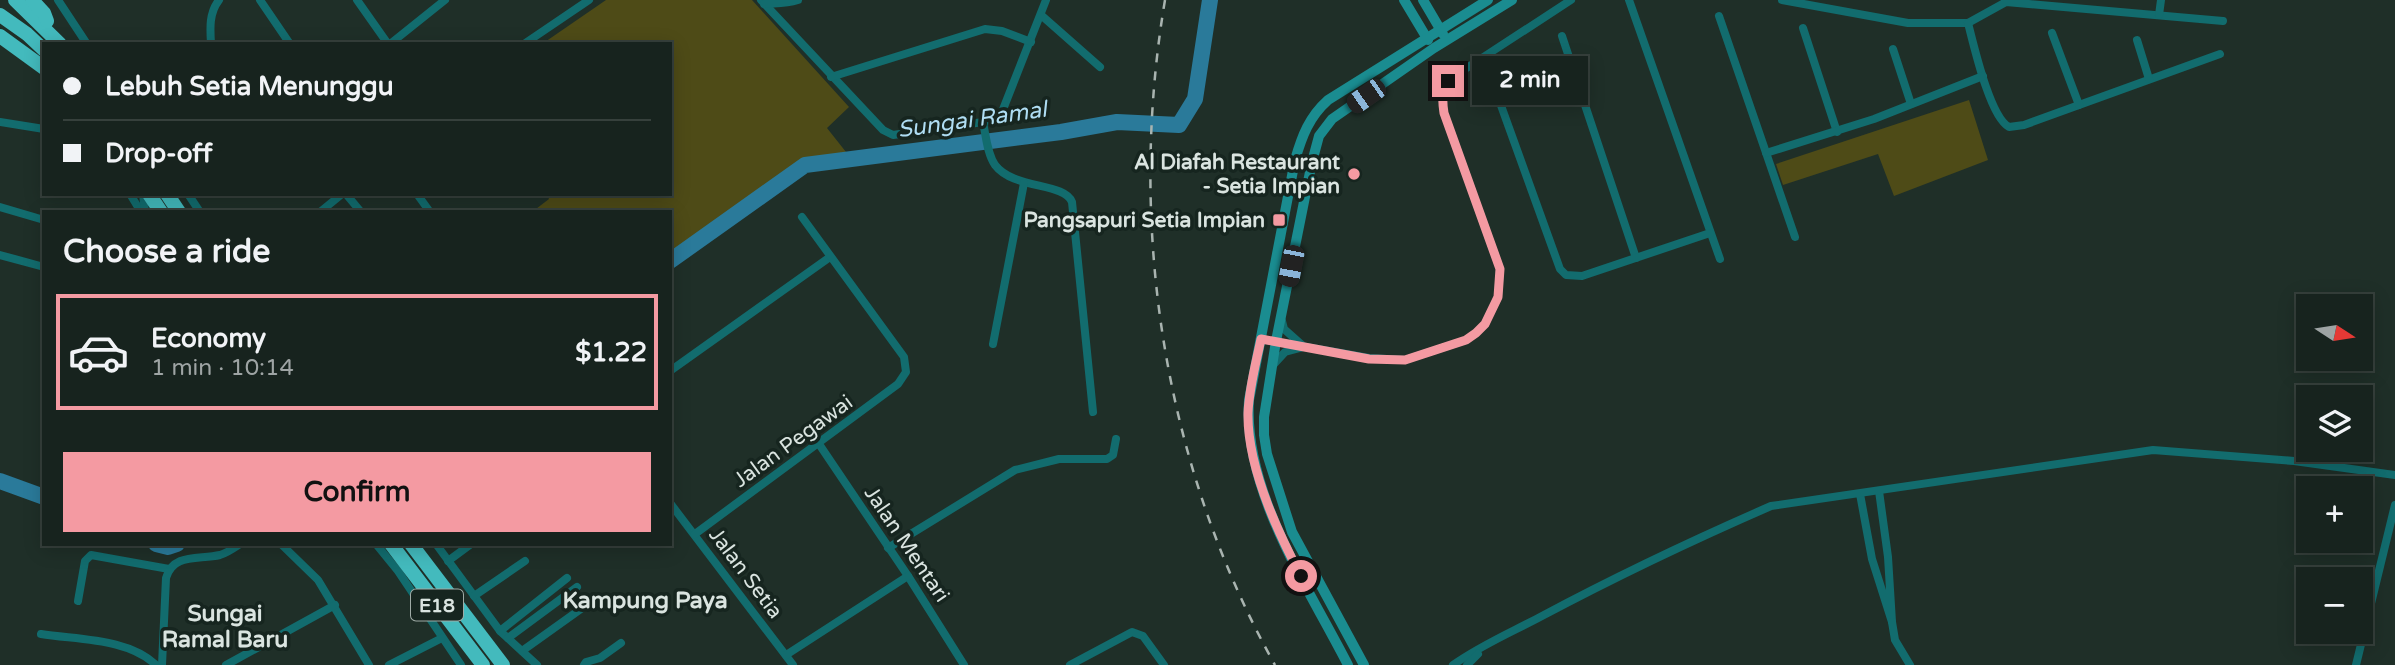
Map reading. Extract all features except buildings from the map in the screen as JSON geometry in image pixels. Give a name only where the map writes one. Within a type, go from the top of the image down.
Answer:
[{"type":"highway","points":[[15,0],[58,42]]},
{"type":"highway","points":[[32,0],[44,13],[50,33]]},
{"type":"highway","points":[[0,15],[42,48]]},
{"type":"highway","points":[[0,36],[42,66]]},
{"type":"highway","name":"E18","points":[[393,546],[483,665]]},
{"type":"highway","name":"E18","points":[[413,546],[503,665]]},
{"type":"street","points":[[58,0],[86,42]]},
{"type":"street","points":[[211,42],[210,24],[219,0]]},
{"type":"street","points":[[260,0],[289,42]]},
{"type":"street","points":[[357,0],[388,42]]},
{"type":"street","points":[[392,42],[445,0]]},
{"type":"street","points":[[527,42],[589,0]]},
{"type":"street","points":[[768,1],[780,5],[797,0]]},
{"type":"street","points":[[768,1],[831,77],[890,135],[984,122],[1002,115],[1046,0]]},
{"type":"street","points":[[1404,0],[1434,48]]},
{"type":"street","points":[[1423,0],[1447,40]]},
{"type":"street","points":[[1348,665],[1279,535],[1252,450],[1248,416],[1295,160],[1307,123],[1328,100],[1488,0]]},
{"type":"street","points":[[1364,665],[1293,532],[1267,454],[1264,417],[1276,341],[1312,162],[1319,136],[1332,119],[1434,48],[1512,0]]},
{"type":"street","points":[[1261,339],[1369,359],[1405,360],[1466,340],[1485,324],[1498,297],[1500,269],[1444,113],[1443,90],[1456,75],[1571,0]]},
{"type":"street","points":[[1629,0],[1720,259]]},
{"type":"street","points":[[1782,0],[1908,23],[1968,23],[2006,1],[2083,4],[2223,21]]},
{"type":"street","points":[[2159,15],[2161,0]]},
{"type":"street","points":[[1041,15],[1100,67]]},
{"type":"street","points":[[1719,16],[1796,237]]},
{"type":"street","points":[[1968,23],[1998,118],[2009,127],[2024,125],[2220,54]]},
{"type":"street","points":[[1803,28],[1837,132]]},
{"type":"street","points":[[831,77],[985,29],[1002,31],[1031,42]]},
{"type":"street","points":[[2052,33],[2079,105]]},
{"type":"street","points":[[1562,36],[1636,258]]},
{"type":"street","points":[[2137,40],[2149,79]]},
{"type":"street","points":[[1893,49],[1911,104]]},
{"type":"street","points":[[1490,75],[1560,269],[1566,275],[1582,276],[1710,233]]},
{"type":"street","points":[[1766,153],[1837,132],[1983,76]]},
{"type":"street","points":[[0,122],[42,129]]},
{"type":"street","points":[[984,122],[993,162],[1002,171],[1024,183],[1065,192],[1072,202],[1093,412]]},
{"type":"street","points":[[993,344],[1024,183]]},
{"type":"street","points":[[323,210],[341,196]]},
{"type":"street","points":[[346,196],[360,210]]},
{"type":"street","points":[[418,196],[428,210]]},
{"type":"street","points":[[0,206],[42,219]]},
{"type":"street","points":[[672,370],[830,257],[802,217]]},
{"type":"street","points":[[0,255],[42,266]]},
{"type":"street","name":"Jalan Pegawai","points":[[695,534],[898,384],[906,372],[904,357],[830,257]]},
{"type":"street","points":[[1281,318],[1284,329],[1295,341],[1307,347]]},
{"type":"street","points":[[1272,366],[1285,352],[1307,347]]},
{"type":"street","points":[[888,548],[1015,470],[1059,459],[1107,459],[1113,455],[1116,439]]},
{"type":"street","name":"Jalan Mentari","points":[[819,444],[964,665]]},
{"type":"street","points":[[1453,665],[1498,637],[1582,595],[1712,531],[1771,506],[2153,450],[2294,461],[2395,475]]},
{"type":"street","points":[[1879,491],[1895,640],[1910,665]]},
{"type":"street","points":[[1860,494],[1872,559],[1892,622]]},
{"type":"street","name":"Jalan Setia","points":[[672,505],[793,665]]},
{"type":"street","points":[[2356,665],[2395,505]]},
{"type":"street","points":[[162,665],[166,578],[169,569],[180,560],[220,555],[236,546]]},
{"type":"street","points":[[283,546],[318,580],[369,665]]},
{"type":"street","points":[[378,546],[398,571],[461,665]]},
{"type":"street","points":[[437,546],[500,631],[537,665]]},
{"type":"street","points":[[448,561],[468,546]]},
{"type":"street","points":[[78,601],[85,561],[91,555],[169,569]]},
{"type":"street","points":[[474,596],[526,562]]},
{"type":"street","points":[[786,655],[908,576]]},
{"type":"street","points":[[500,631],[567,578]]},
{"type":"street","points":[[508,638],[577,587]]},
{"type":"street","points":[[522,652],[592,601]]},
{"type":"street","points":[[226,665],[335,605]]},
{"type":"street","points":[[1070,665],[1132,632],[1143,636],[1164,665]]},
{"type":"street","points":[[41,634],[123,646],[145,655],[156,665]]},
{"type":"street","points":[[389,665],[442,638]]},
{"type":"street","points":[[584,665],[600,658],[621,643]]},
{"type":"street","points":[[1467,665],[1484,646]]},
{"type":"shaded area","points":[[606,0],[752,0],[849,107],[827,128],[846,152],[800,161],[672,252],[672,210],[535,210],[549,199],[548,196],[672,196],[672,42],[545,42]]},
{"type":"shaded area","points":[[1969,100],[1988,160],[1894,196],[1878,154],[1783,185],[1776,164]]},
{"type":"waterway","name":"Sungai Ramal","points":[[672,260],[805,165],[1061,132],[1117,122],[1179,125],[1195,99],[1210,0]]},
{"type":"waterway","name":"Sungai Ramal","points":[[0,481],[42,496]]},
{"type":"waterway","name":"Sungai Ramal","points":[[164,546],[171,546]]},
{"type":"railway","points":[[1165,0],[1154,85],[1150,171],[1154,257],[1164,342],[1181,426],[1205,508],[1237,588],[1275,665]]},
{"type":"place","name":"Al Diafah Restaurant - Setia Impian","points":[[1354,174]]},
{"type":"place","name":"Pangsapuri Setia Impian","points":[[1279,220]]},
{"type":"district","name":"Kampung Paya","points":[[645,600]]},
{"type":"district","name":"Sungai Ramal Baru","points":[[225,626]]},
{"type":"route","points":[[1301,576],[1279,535],[1257,469],[1249,434],[1249,400],[1261,339],[1369,359],[1405,360],[1466,340],[1485,324],[1498,297],[1500,269],[1444,113],[1443,90],[1448,81]]}]
